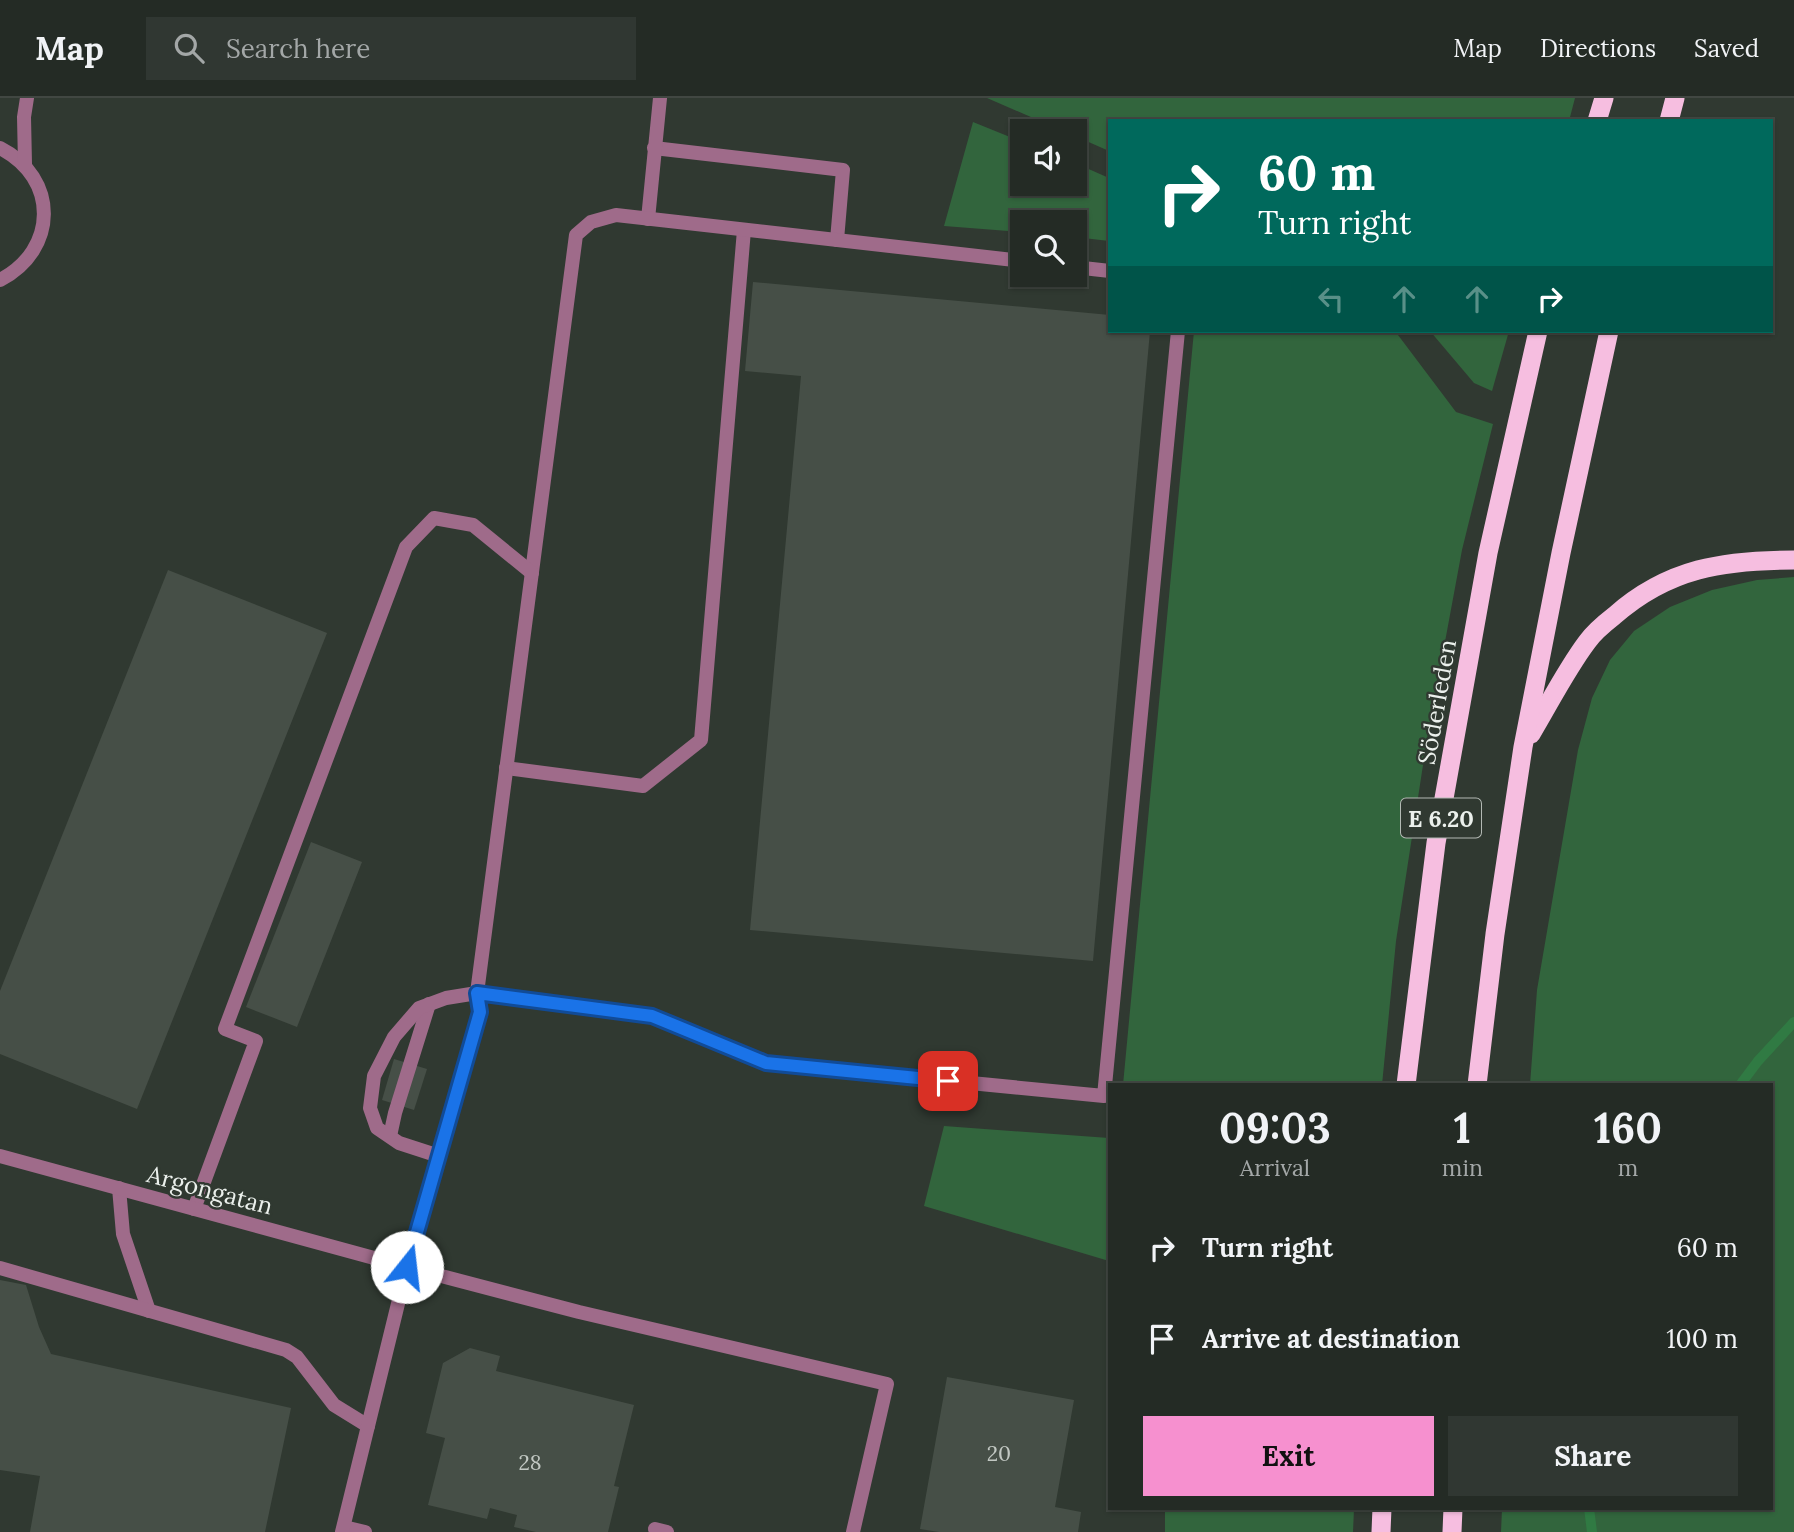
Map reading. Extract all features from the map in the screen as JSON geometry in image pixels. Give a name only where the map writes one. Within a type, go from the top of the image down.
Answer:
[{"type":"highway","points":[[1598,119],[1604,98]]},
{"type":"highway","points":[[1670,119],[1675,98]]},
{"type":"highway","name":"Söderleden","points":[[1406,1083],[1439,829],[1488,553],[1538,333]]},
{"type":"highway","name":"E 6.20","points":[[1477,1083],[1495,933],[1523,747],[1609,333]]},
{"type":"highway","points":[[1523,747],[1588,641],[1632,600],[1661,582],[1687,572],[1738,563],[1794,560]]},
{"type":"highway","points":[[1381,1532],[1382,1510]]},
{"type":"highway","points":[[1452,1532],[1453,1510]]},
{"type":"street","points":[[24,164],[23,117],[27,98]]},
{"type":"street","points":[[648,219],[660,98]]},
{"type":"street","points":[[0,148],[24,164],[35,178],[42,194],[44,211],[43,229],[37,245],[16,271],[0,280]]},
{"type":"street","points":[[654,148],[843,170],[837,240]]},
{"type":"street","points":[[365,1532],[343,1530],[407,1267],[480,1012],[477,993],[576,235],[591,222],[616,215],[1010,260]]},
{"type":"street","points":[[506,768],[643,786],[701,740],[744,230]]},
{"type":"street","points":[[1087,268],[1108,271]]},
{"type":"street","points":[[439,1156],[399,1143],[377,1128],[370,1108],[374,1076],[394,1037],[419,1008],[446,998],[477,993],[652,1016],[766,1063],[1104,1096],[1178,333]]},
{"type":"street","points":[[194,1209],[256,1041],[225,1029],[406,547],[434,518],[473,525],[532,573]]},
{"type":"street","points":[[390,1136],[429,1004]]},
{"type":"street","name":"Argongatan","points":[[0,1156],[579,1312],[887,1384],[853,1532]]},
{"type":"street","points":[[118,1188],[123,1234],[149,1311]]},
{"type":"street","points":[[0,1268],[286,1350],[297,1357],[334,1405],[368,1426]]},
{"type":"green space","points":[[987,98],[1575,98],[1570,119],[1108,119],[1108,151],[1087,141],[1087,119],[1035,119]]},
{"type":"green space","points":[[973,122],[1010,137],[1010,196],[1087,196],[1087,168],[1108,178],[1108,241],[1087,238],[1087,210],[1010,210],[1010,231],[944,226]]},
{"type":"green space","points":[[1194,333],[1397,333],[1456,412],[1493,424],[1462,550],[1427,739],[1396,941],[1382,1083],[1123,1083]]},
{"type":"green space","points":[[1432,333],[1508,333],[1492,391],[1474,383]]},
{"type":"green space","points":[[1794,577],[1794,1532],[1501,1532],[1502,1510],[1773,1510],[1773,1083],[1530,1083],[1537,990],[1578,750],[1592,698],[1610,660],[1634,631],[1670,607],[1712,590],[1757,580]]},
{"type":"green space","points":[[944,1126],[1108,1138],[1108,1261],[924,1206]]},
{"type":"green space","points":[[1165,1510],[1354,1510],[1353,1532],[1165,1532]]},
{"type":"building","points":[[753,282],[1108,315],[1108,333],[1150,333],[1093,961],[750,930],[801,376],[745,371]]},
{"type":"building","points":[[168,570],[327,633],[137,1109],[0,1054],[0,991]]},
{"type":"building","points":[[311,842],[362,862],[297,1027],[246,1007]]},
{"type":"building","points":[[394,1059],[427,1069],[414,1110],[382,1100]]},
{"type":"building","points":[[0,1280],[26,1285],[51,1354],[291,1408],[265,1532],[30,1532],[40,1476],[0,1470]]},
{"type":"building","points":[[470,1348],[500,1356],[496,1371],[634,1405],[614,1486],[619,1487],[608,1532],[536,1532],[514,1527],[517,1515],[490,1508],[487,1519],[428,1505],[445,1438],[426,1433],[443,1363]]},
{"type":"building","points":[[947,1377],[1074,1400],[1055,1507],[1081,1512],[1078,1532],[939,1532],[920,1529]]},
{"type":"waterway","points":[[1742,1083],[1794,1022]]},
{"type":"waterway","points":[[1589,1510],[1592,1532]]},
{"type":"route","points":[[407,1267],[480,1012],[477,993],[652,1016],[766,1063],[948,1081]]}]
